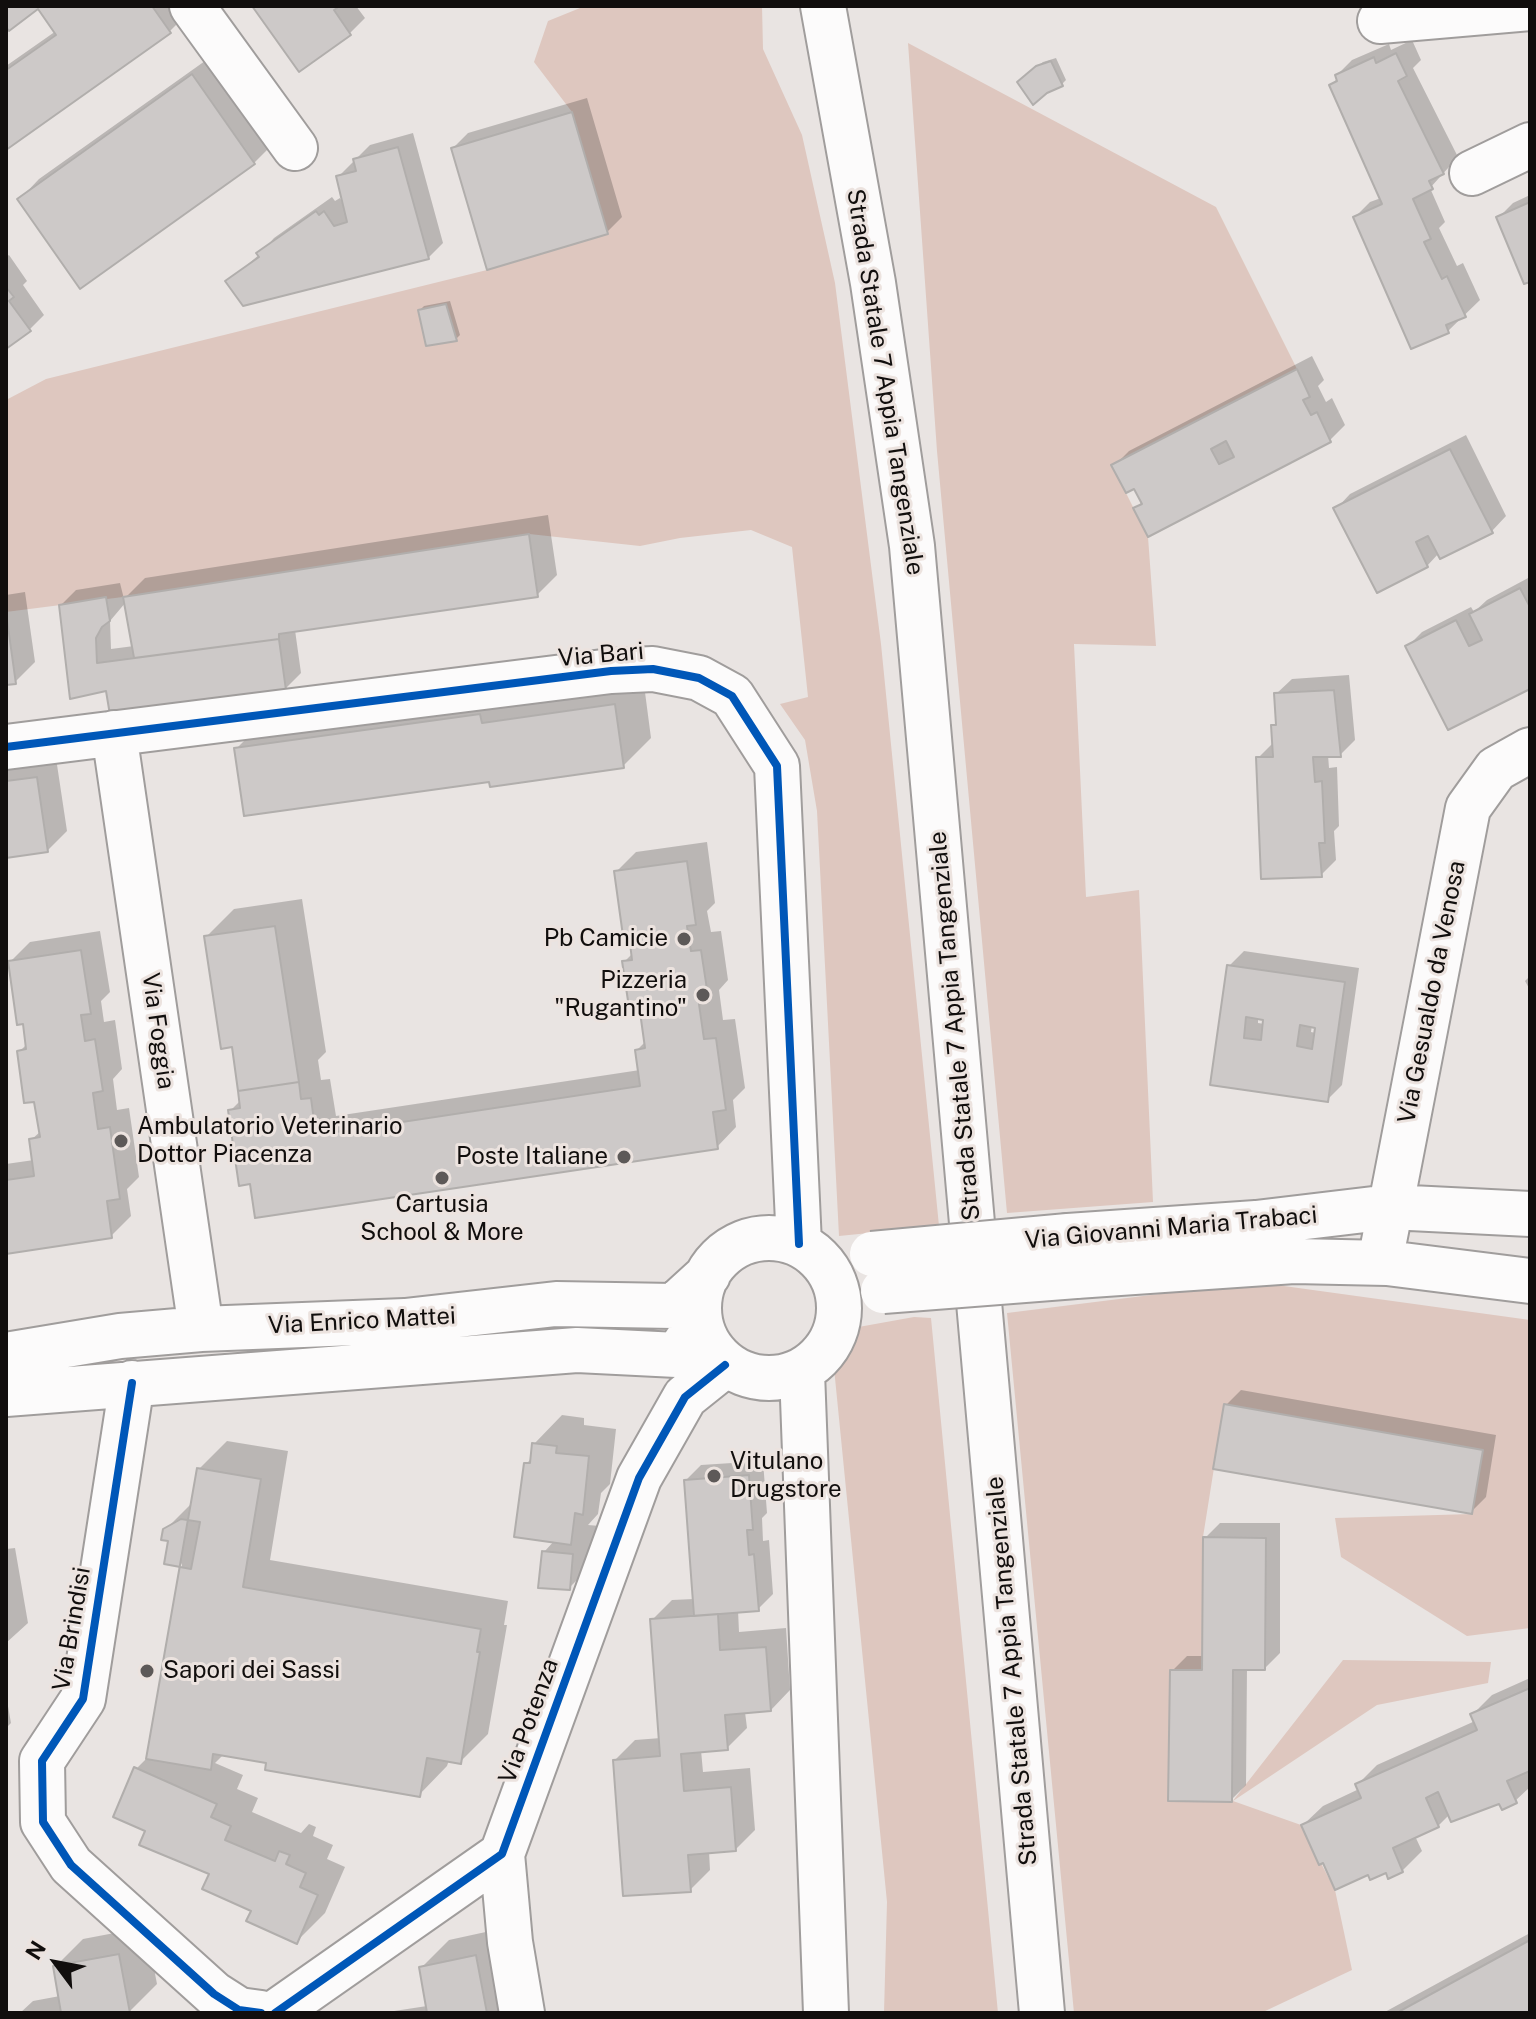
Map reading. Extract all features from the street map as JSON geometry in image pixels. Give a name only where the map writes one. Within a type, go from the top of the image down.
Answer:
[{"type":"main road","points":[[192,6],[295,148]]},
{"type":"main road","points":[[1380,21],[1530,8]]},
{"type":"main road","name":"Strada Statale 7 Appia Tangenziale","points":[[827,24],[873,283],[912,546],[1042,2013]]},
{"type":"main road","points":[[1472,173],[1530,145]]},
{"type":"main road","name":"Via Bari","points":[[6,747],[611,671],[653,669],[699,678],[732,696],[777,766],[805,1248]]},
{"type":"main road","name":"Via Foggia","points":[[114,733],[201,1329]]},
{"type":"main road","name":"Via Gesualdo da Venosa","points":[[1380,1262],[1468,808],[1496,769],[1530,750]]},
{"type":"main road","name":"Via Giovanni Maria Trabaci","points":[[805,1248],[878,1272],[1072,1256],[1256,1223],[1390,1207],[1530,1214]]},
{"type":"main road","points":[[765,1237],[805,1248],[830,1271],[839,1295],[840,1316],[833,1338],[821,1356],[802,1372],[771,1380],[725,1365],[708,1346],[699,1323],[698,1298],[722,1254],[744,1242],[765,1237]]},
{"type":"main road","name":"Via Giovanni Maria Trabaci","points":[[1072,1256],[1380,1262],[1530,1281]]},
{"type":"main road","name":"Via Giovanni Maria Trabaci","points":[[840,1316],[878,1272]]},
{"type":"main road","name":"Via Enrico Mattei","points":[[6,1355],[120,1336],[201,1329],[405,1321],[556,1304],[674,1306],[708,1275]]},
{"type":"main road","name":"Via Enrico Mattei","points":[[6,1394],[577,1350],[677,1355],[699,1323]]},
{"type":"main road","name":"Via Potenza","points":[[502,1854],[639,1478],[685,1397],[725,1365]]},
{"type":"main road","points":[[802,1372],[826,2013]]},
{"type":"main road","name":"Via Brindisi","points":[[132,1383],[83,1699],[42,1761],[43,1822],[71,1865],[204,2004]]},
{"type":"main road","points":[[275,2013],[502,1854],[510,1942],[522,2013]]},
{"type":"main road","points":[[204,2004],[261,2013]]},
{"type":"shaded area","points":[[585,6],[762,6],[763,49],[802,135],[835,283],[881,644],[939,1226],[839,1236],[817,811],[805,740],[780,704],[808,697],[792,547],[751,530],[640,546],[529,534],[123,597],[6,612],[6,400],[46,379],[487,270],[608,234],[572,112],[534,62],[548,21]]},
{"type":"shaded area","points":[[908,43],[1216,207],[1297,369],[1112,465],[1148,537],[1156,646],[1074,644],[1086,897],[1139,890],[1153,1202],[1007,1213],[937,451]]},
{"type":"shaded area","points":[[1255,1282],[1530,1320],[1530,1628],[1467,1636],[1341,1557],[1335,1518],[1472,1514],[1482,1450],[1224,1405],[1203,1537],[1202,1670],[1170,1671],[1168,1801],[1232,1802],[1343,1660],[1491,1662],[1488,1683],[1377,1705],[1233,1801],[1301,1825],[1335,1890],[1352,1970],[1261,2013],[1074,2013],[1007,1313]]},
{"type":"shaded area","points":[[914,1317],[931,1318],[998,2013],[884,2013],[887,1902],[834,1368],[853,1328]]},
{"type":"building","points":[[6,6],[152,6],[171,33],[6,150],[6,70],[56,35],[38,9],[9,31],[6,27]]},
{"type":"building","points":[[252,6],[340,6],[334,10],[351,35],[299,72]]},
{"type":"building","points":[[1396,53],[1407,76],[1398,81],[1444,174],[1429,181],[1433,189],[1413,199],[1431,239],[1424,242],[1442,279],[1447,276],[1466,317],[1446,325],[1449,333],[1411,349],[1353,217],[1382,204],[1329,85],[1337,81],[1335,75],[1374,57],[1376,63]]},
{"type":"building","points":[[1051,61],[1063,86],[1047,93],[1033,105],[1017,82],[1036,66]]},
{"type":"building","points":[[192,74],[255,164],[80,289],[17,199]]},
{"type":"building","points":[[572,112],[608,234],[487,270],[451,148]]},
{"type":"building","points":[[398,147],[429,259],[243,306],[225,281],[259,257],[256,253],[316,211],[319,215],[324,211],[334,226],[347,222],[336,176],[356,171],[353,159]]},
{"type":"building","points":[[1530,202],[1530,282],[1524,284],[1496,217]]},
{"type":"building","points":[[6,287],[14,297],[9,301],[31,331],[6,349]]},
{"type":"building","points":[[446,304],[457,341],[426,346],[418,310]]},
{"type":"building","points":[[1297,369],[1310,397],[1303,400],[1311,415],[1317,412],[1331,442],[1148,537],[1133,508],[1142,504],[1134,489],[1126,493],[1111,465]],"holes":[[[1226,441],[1234,457],[1219,464],[1211,449]]]},
{"type":"building","points":[[1450,449],[1493,533],[1440,559],[1428,536],[1416,542],[1428,567],[1377,593],[1333,508]]},
{"type":"building","points":[[529,534],[538,597],[279,634],[279,639],[134,658],[123,597]]},
{"type":"building","points":[[1520,588],[1530,607],[1530,689],[1448,730],[1405,646],[1456,620],[1469,646],[1482,640],[1469,614]]},
{"type":"building","points":[[106,597],[110,621],[96,638],[97,663],[279,639],[286,690],[110,715],[106,691],[70,699],[59,605]]},
{"type":"building","points":[[6,612],[16,684],[6,685]]},
{"type":"building","points":[[1334,690],[1341,757],[1313,757],[1315,782],[1322,781],[1325,843],[1319,843],[1322,877],[1261,879],[1256,757],[1273,757],[1271,725],[1276,725],[1274,693]]},
{"type":"building","points":[[615,704],[624,768],[490,787],[489,782],[244,816],[234,748],[480,714],[482,723]]},
{"type":"building","points":[[37,777],[48,852],[6,858],[6,781]]},
{"type":"building","points":[[687,861],[696,925],[687,926],[691,951],[701,950],[709,1002],[699,1004],[704,1039],[716,1038],[726,1110],[713,1112],[718,1149],[255,1218],[250,1184],[239,1186],[228,1110],[240,1108],[238,1091],[299,1082],[301,1099],[311,1098],[316,1135],[640,1086],[635,1050],[645,1048],[640,1012],[630,1014],[622,961],[632,960],[629,935],[623,936],[614,871]]},
{"type":"building","points":[[275,926],[299,1082],[238,1091],[232,1047],[221,1049],[204,936]]},
{"type":"building","points":[[81,950],[91,1014],[81,1015],[85,1041],[95,1039],[103,1091],[93,1093],[98,1129],[110,1127],[120,1199],[107,1201],[112,1238],[6,1254],[6,1180],[34,1176],[29,1139],[40,1137],[34,1102],[24,1103],[17,1051],[26,1049],[23,1024],[17,1025],[8,961]]},
{"type":"building","points":[[1227,965],[1345,982],[1328,1102],[1210,1085]],"holes":[[[1246,1017],[1263,1020],[1261,1040],[1244,1038]],[[1300,1025],[1315,1028],[1312,1049],[1297,1046]]]},
{"type":"building","points":[[1224,1404],[1483,1450],[1472,1514],[1213,1469]]},
{"type":"building","points":[[532,1443],[557,1446],[556,1453],[589,1456],[583,1515],[575,1513],[571,1545],[514,1537],[524,1463],[530,1463]]},
{"type":"building","points":[[197,1468],[261,1479],[243,1587],[481,1629],[461,1764],[427,1758],[420,1797],[265,1770],[266,1763],[213,1754],[211,1770],[146,1759]]},
{"type":"building","points":[[749,1475],[753,1530],[747,1530],[749,1555],[754,1554],[759,1611],[694,1616],[684,1480]]},
{"type":"building","points":[[181,1519],[200,1522],[191,1569],[164,1564],[168,1541],[161,1540],[163,1529]]},
{"type":"building","points":[[1203,1537],[1266,1538],[1265,1670],[1233,1670],[1232,1802],[1168,1801],[1170,1670],[1202,1670]]},
{"type":"building","points":[[542,1551],[573,1554],[570,1590],[538,1588]]},
{"type":"building","points":[[718,1614],[720,1650],[766,1647],[771,1711],[725,1715],[728,1750],[681,1754],[684,1791],[731,1787],[736,1851],[688,1855],[691,1892],[623,1896],[613,1760],[660,1756],[650,1619]]},
{"type":"building","points":[[1530,1688],[1530,1771],[1507,1781],[1517,1803],[1502,1810],[1499,1804],[1451,1822],[1438,1792],[1426,1798],[1439,1827],[1393,1848],[1403,1872],[1388,1879],[1386,1873],[1370,1880],[1368,1875],[1335,1890],[1323,1863],[1319,1865],[1301,1825],[1361,1798],[1355,1784],[1477,1730],[1470,1714]]},
{"type":"building","points":[[134,1767],[217,1804],[211,1817],[231,1826],[225,1840],[275,1861],[279,1851],[290,1855],[286,1864],[306,1873],[300,1887],[318,1895],[297,1944],[246,1921],[251,1911],[202,1889],[209,1874],[139,1845],[145,1831],[113,1817]]},
{"type":"building","points":[[1530,1940],[1530,2013],[1397,2013],[1400,2011]]},
{"type":"building","points":[[119,1954],[130,2013],[61,2013],[53,1966]]},
{"type":"building","points":[[476,1955],[487,2013],[427,2013],[419,1967]]},
{"type":"cycle path","points":[[6,747],[611,671],[653,669],[699,678],[732,696],[777,766],[799,1244]]},
{"type":"cycle path","points":[[275,2013],[502,1854],[639,1478],[685,1397],[725,1365]]},
{"type":"cycle path","points":[[132,1383],[83,1699],[42,1761],[43,1822],[71,1865],[214,1994],[239,2010],[261,2013]]},
{"type":"place","name":"Pb Camicie","points":[[684,939]]},
{"type":"place","name":"Pizzeria \"Rugantino\"","points":[[703,995]]},
{"type":"place","name":"Ambulatorio Veterinario Dottor Piacenza","points":[[121,1141]]},
{"type":"place","name":"Poste Italiane","points":[[624,1157]]},
{"type":"place","name":"Cartusia School & More","points":[[442,1178]]},
{"type":"place","name":"Vitulano Drugstore","points":[[714,1476]]},
{"type":"place","name":"Sapori dei Sassi","points":[[147,1671]]}]
